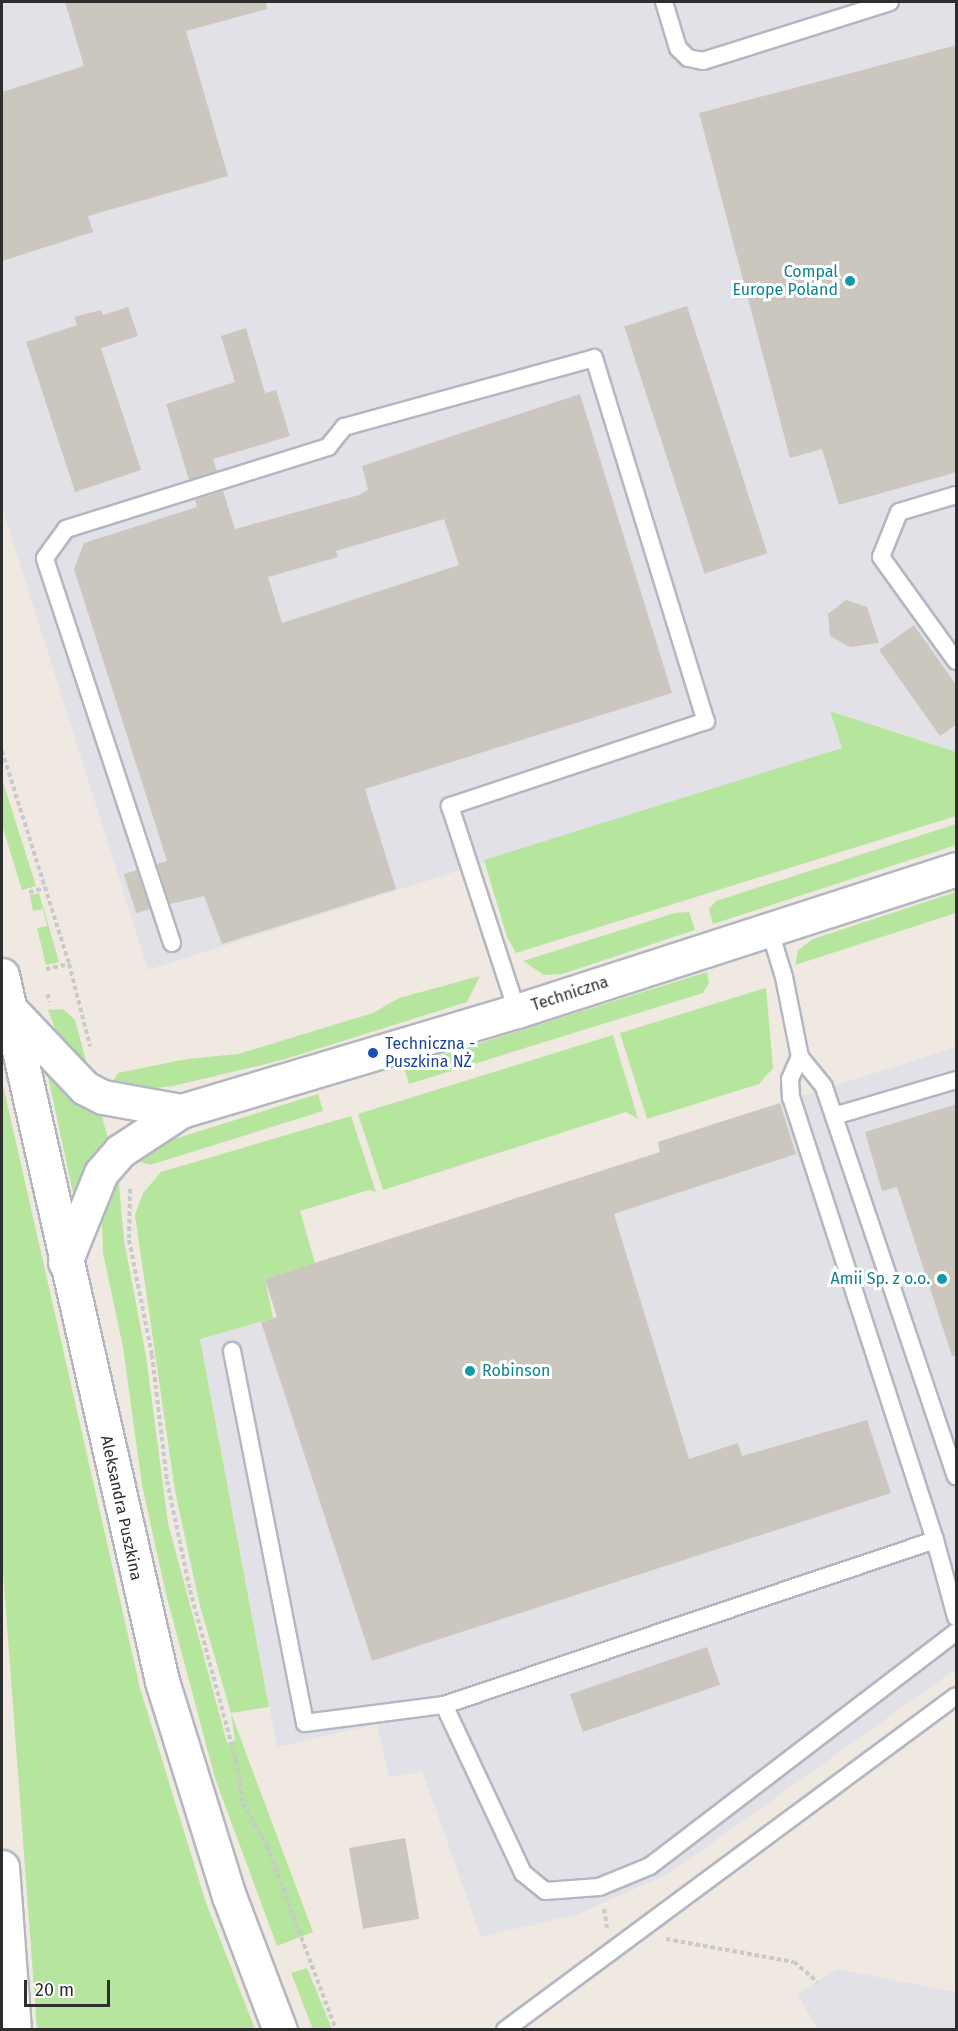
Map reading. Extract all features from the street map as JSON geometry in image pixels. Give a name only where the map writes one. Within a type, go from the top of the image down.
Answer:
[{"type":"main road","name":"Techniczna","points":[[65,1262],[101,1173],[120,1151],[181,1111],[517,1011],[957,869]]},
{"type":"main road","name":"Aleksandra Puszkina","points":[[2,975],[65,1262],[162,1681],[229,1896],[280,2030]]},
{"type":"main road","name":"Techniczna","points":[[9,1008],[63,1069],[85,1088],[104,1097],[181,1111]]},
{"type":"main road","points":[[2,1867],[14,2030]]},
{"type":"lane","points":[[664,2],[678,48],[688,58],[703,61],[890,2]]},
{"type":"lane","points":[[172,943],[45,558],[66,529],[328,447],[344,427],[594,358],[706,721],[450,806],[517,1011]]},
{"type":"lane","points":[[957,495],[899,512],[881,557],[957,661]]},
{"type":"lane","points":[[769,928],[784,977],[800,1058],[824,1087],[957,1476]]},
{"type":"lane","points":[[800,1058],[790,1079],[791,1098],[935,1539],[957,1617]]},
{"type":"lane","points":[[834,1116],[957,1080]]},
{"type":"lane","points":[[232,1351],[305,1723],[444,1705],[935,1539]]},
{"type":"lane","points":[[444,1705],[523,1873],[545,1891],[599,1887],[650,1866],[957,1632]]},
{"type":"lane","points":[[505,2030],[957,1696]]},
{"type":"path","points":[[2,751],[69,964],[104,1097]]},
{"type":"path","points":[[29,892],[46,888]]},
{"type":"path","points":[[46,969],[69,964]]},
{"type":"path","points":[[48,994],[49,1002]]},
{"type":"path","points":[[120,1151],[130,1185],[129,1240],[152,1355],[167,1481],[190,1590],[236,1760],[243,1804],[267,1846],[336,2030]]},
{"type":"path","points":[[599,1887],[612,1952]]},
{"type":"path","points":[[636,1934],[794,1962],[818,1982]]},
{"type":"shaded area","points":[[2,2],[956,2],[956,752],[831,711],[842,748],[148,970],[2,507]]},
{"type":"shaded area","name":"Robinson","points":[[956,1047],[956,1669],[670,1873],[578,1914],[481,1937],[422,1771],[389,1777],[377,1724],[277,1747],[200,1338],[276,1317],[265,1279],[659,1153],[658,1142]]},
{"type":"shaded area","points":[[837,1969],[956,1992],[956,2029],[818,2029],[797,1994]]},
{"type":"green space","points":[[830,711],[956,752],[956,816],[516,953],[507,937],[484,860],[842,748]]},
{"type":"green space","points":[[2,779],[36,886],[22,890],[2,825]]},
{"type":"green space","points":[[956,824],[956,845],[713,924],[709,909],[716,901]]},
{"type":"green space","points":[[956,892],[956,913],[795,965],[798,950],[813,939]]},
{"type":"green space","points":[[39,893],[59,962],[46,965],[37,928],[47,926],[43,909],[33,911],[30,895]]},
{"type":"green space","points":[[689,912],[695,930],[562,974],[544,975],[523,961],[675,913]]},
{"type":"green space","points":[[707,972],[709,983],[703,993],[409,1084],[404,1067]]},
{"type":"green space","points":[[480,976],[467,1002],[282,1060],[173,1086],[148,1089],[110,1085],[118,1073],[187,1059],[238,1054],[373,1013],[399,998]]},
{"type":"green space","points":[[766,988],[773,1068],[759,1084],[647,1119],[620,1033]]},
{"type":"green space","points":[[63,1009],[75,1020],[89,1072],[55,1028],[48,1010]]},
{"type":"green space","points":[[613,1035],[638,1119],[626,1112],[383,1190],[358,1114]]},
{"type":"green space","points":[[47,1072],[100,1109],[109,1143],[75,1202]]},
{"type":"green space","points":[[2,1081],[140,1688],[206,1903],[255,2029],[37,2029],[2,1558]]},
{"type":"green space","points":[[318,1094],[323,1111],[150,1165],[132,1159],[158,1144]]},
{"type":"green space","points":[[351,1116],[376,1192],[369,1190],[300,1211],[315,1263],[265,1279],[273,1318],[200,1339],[269,1707],[231,1713],[200,1606],[175,1491],[135,1215],[143,1193],[161,1172]]},
{"type":"green space","points":[[118,1174],[124,1240],[146,1356],[168,1523],[227,1743],[235,1740],[231,1713],[313,1932],[277,1946],[215,1778],[166,1594],[142,1485],[123,1347],[103,1253],[103,1209]]},
{"type":"green space","points":[[307,1968],[332,2029],[313,2029],[291,1973]]},
{"type":"building","points":[[65,2],[266,2],[267,9],[186,31],[228,176],[88,216],[93,232],[2,261],[2,92],[84,66]]},
{"type":"building","name":"Compal Europe Poland","points":[[957,45],[957,472],[839,505],[822,449],[790,458],[699,113]]},
{"type":"building","points":[[687,306],[767,553],[705,574],[624,326]]},
{"type":"building","points":[[128,307],[138,336],[101,348],[141,470],[75,492],[26,342],[77,325],[74,317],[101,310],[103,315]]},
{"type":"building","points":[[246,328],[265,393],[276,390],[290,436],[213,459],[217,471],[189,480],[166,404],[235,382],[221,336]]},
{"type":"building","points":[[580,394],[672,693],[365,789],[396,889],[222,944],[204,896],[170,904],[157,864],[167,861],[74,569],[84,543],[197,507],[195,500],[223,491],[235,529],[359,495],[368,490],[362,466]],"holes":[[[444,519],[459,565],[282,623],[268,577],[338,557],[336,551]]]},
{"type":"building","points":[[846,600],[867,607],[879,643],[850,647],[830,636],[828,614]]},
{"type":"building","points":[[914,625],[957,686],[957,724],[940,736],[879,650]]},
{"type":"building","points":[[137,870],[150,909],[136,913],[124,874]]},
{"type":"building","name":"Robinson","points":[[780,1103],[796,1154],[614,1214],[689,1459],[738,1443],[742,1456],[867,1420],[891,1493],[372,1661],[261,1322],[277,1317],[265,1279],[660,1152],[658,1142]]},
{"type":"building","points":[[957,1104],[957,1355],[952,1356],[897,1187],[882,1191],[865,1132]]},
{"type":"building","points":[[707,1647],[720,1685],[583,1732],[570,1694]]},
{"type":"building","points":[[405,1838],[419,1919],[363,1929],[349,1848]]},
{"type":"place","name":"Compal Europe Poland","points":[[850,281]]},
{"type":"place","name":"Techniczna - Puszkina NŻ","points":[[373,1053]]},
{"type":"place","name":"Amii Sp. z o.o.","points":[[942,1279]]},
{"type":"place","name":"Robinson","points":[[470,1371]]}]
